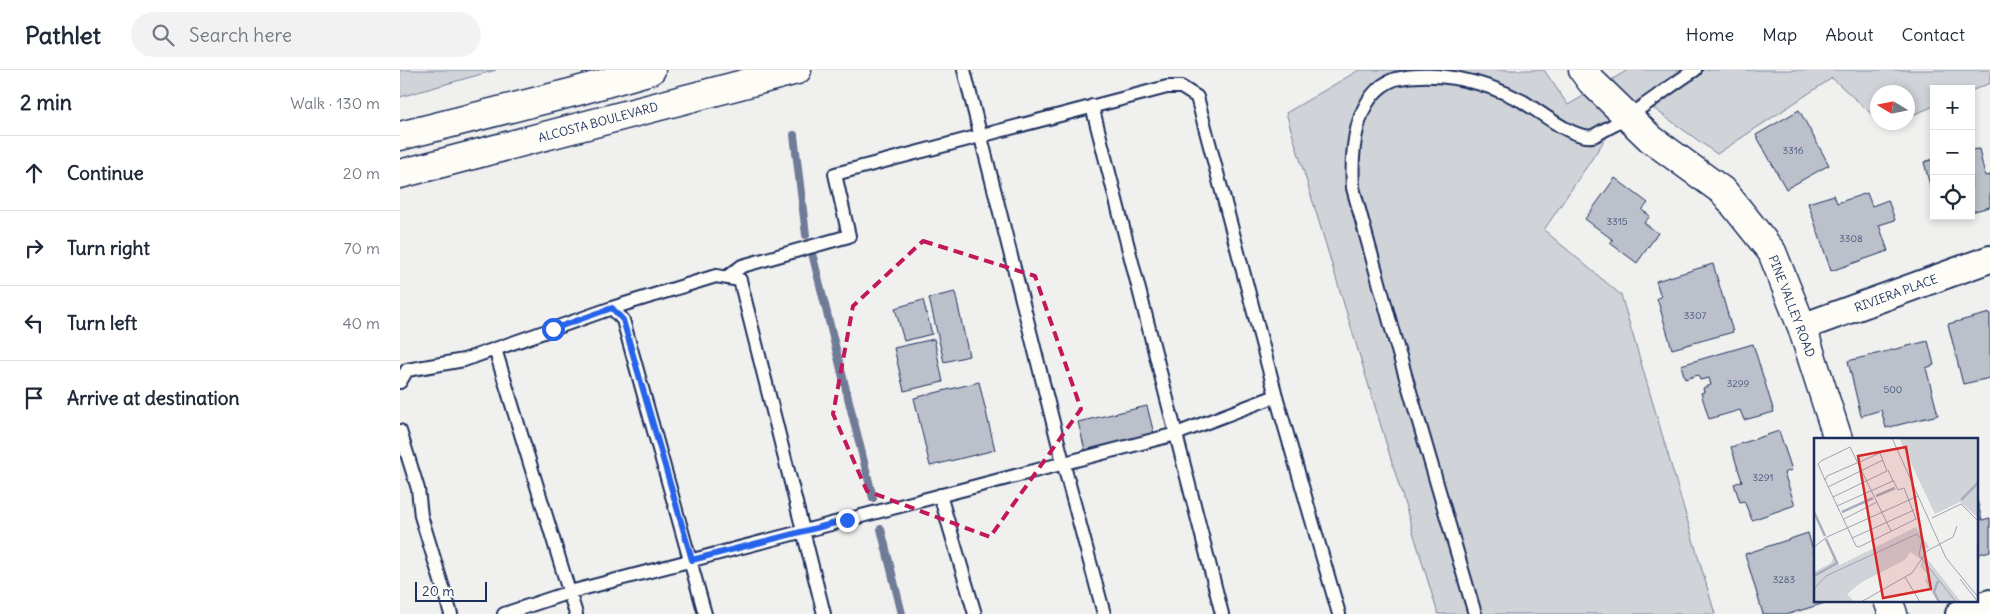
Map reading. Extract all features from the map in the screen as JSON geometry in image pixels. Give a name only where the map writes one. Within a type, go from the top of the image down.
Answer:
[{"type":"main road","points":[[400,136],[651,70]]},
{"type":"main road","name":"ALCOSTA BOULEVARD","points":[[400,174],[797,70]]},
{"type":"main road","name":"PINE VALLEY ROAD","points":[[1583,70],[1591,81],[1652,139],[1724,192],[1772,252],[1802,327],[1838,438]]},
{"type":"street","name":"RIVIERA PLACE","points":[[1802,327],[1990,259]]},
{"type":"street","points":[[1959,614],[1990,603]]},
{"type":"lane","points":[[964,70],[1062,462],[1104,614]]},
{"type":"lane","points":[[1475,614],[1353,188],[1351,162],[1359,122],[1367,100],[1387,82],[1409,74],[1432,73],[1455,76],[1490,87],[1521,101],[1577,135],[1593,136],[1629,116],[1695,70]]},
{"type":"lane","points":[[727,277],[742,266],[849,236],[835,174],[1167,86],[1181,88],[1198,97],[1276,396],[1339,614]]},
{"type":"lane","points":[[1092,106],[1222,614]]},
{"type":"lane","points":[[400,382],[407,370],[464,360],[612,308],[716,276],[740,280],[824,614]]},
{"type":"lane","points":[[612,308],[623,320],[692,560],[705,614]]},
{"type":"lane","points":[[495,349],[576,614]]},
{"type":"lane","points":[[504,614],[570,592],[1062,462],[1176,434],[1276,396]]},
{"type":"lane","points":[[400,431],[418,489],[421,516],[451,614]]},
{"type":"lane","points":[[940,495],[975,614]]},
{"type":"highlighted area","points":[[923,241],[1035,276],[1081,409],[990,537],[867,491],[833,414],[853,306]]},
{"type":"shaded area","points":[[400,70],[496,70],[400,97]]},
{"type":"shaded area","points":[[1359,70],[1544,70],[1568,105],[1628,70],[1990,70],[1990,83],[1975,89],[1975,85],[1930,85],[1930,108],[1915,114],[1915,85],[1870,85],[1870,113],[1832,78],[1717,154],[1653,108],[1606,138],[1544,230],[1621,295],[1715,614],[1438,614],[1286,113]]},
{"type":"building","points":[[1799,110],[1829,165],[1786,189],[1756,135]]},
{"type":"building","points":[[1979,149],[1985,176],[1990,175],[1990,207],[1975,211],[1975,175],[1975,150]]},
{"type":"building","points":[[1930,160],[1930,185],[1924,162]]},
{"type":"building","points":[[1615,178],[1648,203],[1642,210],[1650,216],[1644,223],[1658,233],[1637,263],[1610,243],[1613,240],[1585,219]]},
{"type":"building","points":[[1867,193],[1872,206],[1888,200],[1895,220],[1879,225],[1888,251],[1831,271],[1808,203],[1834,195],[1837,203]]},
{"type":"building","points":[[1713,264],[1733,332],[1672,349],[1657,298],[1661,297],[1656,281]]},
{"type":"building","points":[[955,292],[969,356],[944,362],[929,298]]},
{"type":"building","points":[[923,300],[932,334],[904,341],[895,308]]},
{"type":"building","points":[[1990,313],[1990,378],[1963,384],[1948,324]]},
{"type":"building","points":[[934,339],[943,382],[904,391],[894,348]]},
{"type":"building","points":[[1928,341],[1934,365],[1926,368],[1938,415],[1886,428],[1881,410],[1861,416],[1848,361]]},
{"type":"building","points":[[1753,344],[1774,412],[1744,420],[1740,410],[1709,419],[1701,393],[1704,392],[1703,388],[1711,385],[1709,378],[1700,380],[1698,375],[1685,379],[1681,365]]},
{"type":"building","points":[[979,382],[995,450],[930,466],[914,398]]},
{"type":"building","points":[[1147,406],[1154,434],[1085,450],[1078,422]]},
{"type":"building","points":[[1779,431],[1792,470],[1784,473],[1795,505],[1752,520],[1744,501],[1740,502],[1734,484],[1742,481],[1731,447]]},
{"type":"building","points":[[1978,504],[1982,520],[1990,518],[1990,551],[1978,554]]},
{"type":"building","points":[[1808,533],[1814,554],[1814,602],[1828,602],[1789,614],[1763,614],[1745,554]]},
{"type":"waterway","points":[[794,135],[806,235]]},
{"type":"waterway","points":[[813,257],[873,498]]},
{"type":"waterway","points":[[881,529],[902,614]]},
{"type":"route","points":[[553,329],[612,308],[623,320],[692,560],[847,520]]}]
